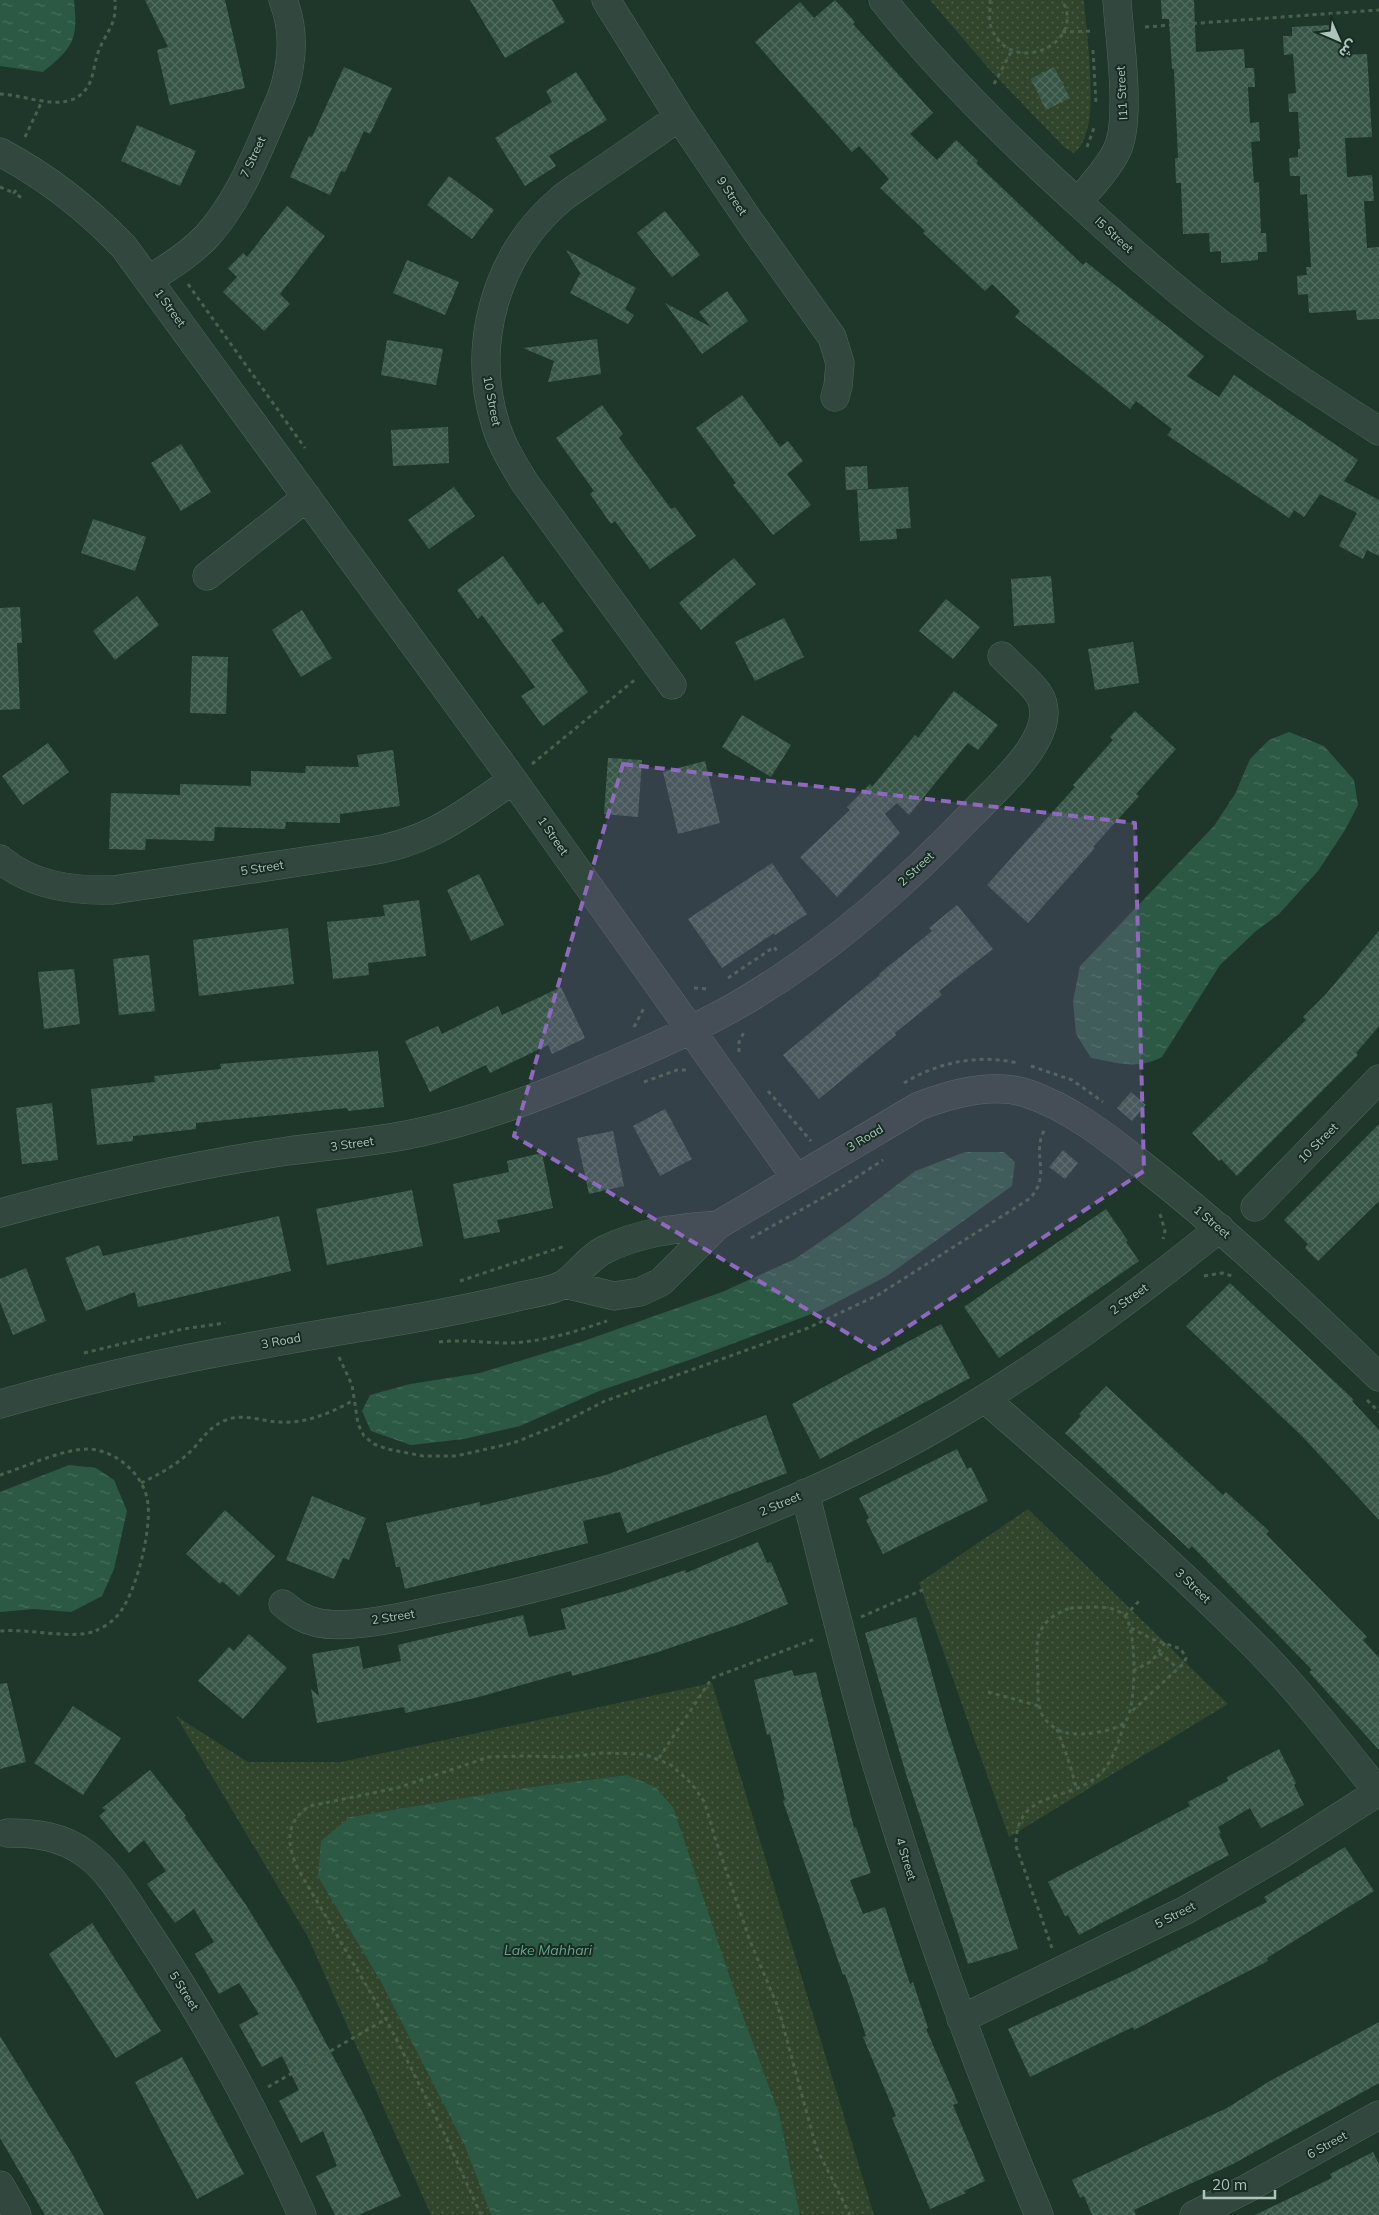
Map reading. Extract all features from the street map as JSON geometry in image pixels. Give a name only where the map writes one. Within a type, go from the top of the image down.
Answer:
[{"type":"street","name":"7 Street","points":[[149,279],[174,265],[206,236],[221,218],[232,200],[281,98],[287,81],[292,46],[291,28],[283,0]]},
{"type":"street","name":"9 Street","points":[[606,0],[679,117],[750,222],[832,337],[840,363],[835,397]]},
{"type":"street","name":"I5 Street","points":[[883,0],[988,116],[1078,202],[1147,264],[1213,318],[1281,368],[1379,431]]},
{"type":"street","name":"I11 Street","points":[[1078,202],[1112,160],[1122,136],[1124,110],[1106,30],[1117,0]]},
{"type":"street","name":"10 Street","points":[[672,685],[525,483],[509,456],[496,426],[487,385],[486,344],[493,302],[499,287],[509,264],[532,229],[561,199],[679,117]]},
{"type":"street","name":"1 Street","points":[[8,142],[29,167],[95,217],[124,247],[149,279],[307,497],[523,771],[691,1031],[796,1178]]},
{"type":"street","points":[[207,576],[307,497]]},
{"type":"street","name":"2 Street","points":[[691,1031],[743,1002],[792,970],[850,927],[905,880],[972,814],[1036,744],[1044,723],[1042,701],[1037,692],[1002,656]]},
{"type":"street","name":"5 Street","points":[[0,859],[32,878],[58,887],[86,891],[113,890],[365,852],[399,846],[431,834],[461,816],[523,771]]},
{"type":"street","name":"3 Street","points":[[0,1213],[69,1194],[178,1170],[289,1151],[365,1143],[477,1118],[549,1094],[691,1031]]},
{"type":"street","name":"10 Street","points":[[1256,1206],[1379,1079]]},
{"type":"street","name":"3 Road","points":[[0,1404],[118,1372],[255,1345],[435,1316],[564,1284],[598,1294],[614,1296],[640,1292],[661,1282],[674,1271],[718,1225],[927,1103],[971,1091],[998,1090],[1025,1093]]},
{"type":"street","name":"1 Street","points":[[1025,1093],[1085,1122],[1112,1141],[1220,1228],[1371,1387]]},
{"type":"street","name":"3 Road","points":[[564,1284],[583,1265],[602,1251],[625,1241],[687,1227],[718,1225]]},
{"type":"street","name":"2 Street","points":[[283,1604],[303,1618],[327,1625],[341,1625],[470,1603],[526,1590],[634,1559],[746,1518],[868,1464],[985,1399],[1056,1353],[1157,1279],[1220,1228]]},
{"type":"street","name":"3 Street","points":[[985,1399],[1083,1484],[1258,1649],[1334,1736],[1379,1793]]},
{"type":"street","name":"4 Street","points":[[806,1493],[838,1625],[880,1776],[916,1889],[961,2019],[1010,2147],[1039,2215]]},
{"type":"street","name":"5 Street","points":[[961,2019],[1186,1910],[1284,1853],[1379,1793]]},
{"type":"street","name":"5 Street","points":[[7,1833],[36,1834],[64,1841],[86,1854],[109,1876],[194,2007],[246,2099],[302,2215]]},
{"type":"street","name":"6 Street","points":[[1194,2215],[1246,2189],[1379,2115]]},
{"type":"street","points":[[0,2185],[17,2215]]},
{"type":"path","points":[[0,94],[20,95],[57,103],[71,101],[82,94],[90,82],[100,46],[113,26],[116,13],[115,0]]},
{"type":"path","points":[[990,0],[992,28],[999,40],[1012,49],[1030,54],[1041,52],[1051,46],[1062,32],[1066,16],[1062,0]]},
{"type":"path","points":[[1062,32],[1379,10]]},
{"type":"path","points":[[1092,23],[1106,30]]},
{"type":"path","points":[[1093,40],[1106,30]]},
{"type":"path","points":[[994,84],[1012,49]]},
{"type":"path","points":[[1093,49],[1096,109]]},
{"type":"path","points":[[988,78],[999,90]]},
{"type":"path","points":[[14,193],[37,155],[21,145],[42,101]]},
{"type":"path","points":[[1085,150],[1094,130],[1096,116]]},
{"type":"path","points":[[8,142],[25,136],[32,140]]},
{"type":"path","points":[[0,187],[30,202]]},
{"type":"path","points":[[174,265],[307,451]]},
{"type":"path","points":[[523,771],[655,664]]},
{"type":"path","points":[[523,771],[528,755]]},
{"type":"path","points":[[523,771],[539,771]]},
{"type":"path","points":[[725,981],[774,946],[792,970]]},
{"type":"path","points":[[690,986],[703,990],[716,986]]},
{"type":"path","points":[[630,1031],[640,1018],[645,1005]]},
{"type":"path","points":[[743,1061],[739,1052],[739,1042],[743,1033],[750,1026]]},
{"type":"path","points":[[898,1086],[944,1064],[976,1060],[1009,1061],[1041,1068],[1072,1080],[1106,1103]]},
{"type":"path","points":[[637,1085],[677,1070],[691,1071]]},
{"type":"path","points":[[767,1090],[815,1146]]},
{"type":"path","points":[[1036,1125],[1052,1134]]},
{"type":"path","points":[[339,1357],[352,1385],[358,1424],[364,1436],[374,1444],[387,1449],[423,1456],[456,1456],[513,1443],[556,1426],[605,1402],[808,1328],[878,1295],[1028,1199],[1040,1184],[1042,1176],[1039,1146],[1045,1129]]},
{"type":"path","points":[[748,1240],[840,1188],[888,1156]]},
{"type":"path","points":[[1158,1212],[1162,1217],[1165,1231],[1161,1244]]},
{"type":"path","points":[[452,1283],[570,1245]]},
{"type":"path","points":[[1199,1278],[1210,1273],[1222,1273],[1239,1280]]},
{"type":"path","points":[[435,1343],[470,1340],[506,1343],[544,1340],[614,1318]]},
{"type":"path","points":[[81,1354],[183,1329],[231,1322]]},
{"type":"path","points":[[329,1359],[349,1356]]},
{"type":"path","points":[[1371,1387],[1379,1412]]},
{"type":"path","points":[[141,1483],[176,1463],[210,1430],[226,1420],[237,1417],[280,1422],[299,1421],[328,1413],[354,1400]]},
{"type":"path","points":[[0,1475],[57,1456],[88,1450],[109,1454],[120,1460],[141,1483],[148,1503],[148,1526],[136,1574],[127,1601],[117,1616],[94,1631],[78,1635],[36,1630],[0,1631]]},
{"type":"path","points":[[659,1758],[712,1678],[818,1638],[817,1631],[877,1611],[927,1588]]},
{"type":"path","points":[[1125,1616],[1140,1600]]},
{"type":"path","points":[[1126,1721],[1109,1730],[1068,1734],[1056,1729],[1044,1717],[1039,1706],[1036,1640],[1049,1620],[1070,1608],[1109,1608],[1125,1616],[1131,1628],[1133,1703],[1131,1713]]},
{"type":"path","points":[[1054,1953],[1016,1846],[1016,1833],[1020,1821],[1027,1811],[1037,1803],[1076,1788],[1099,1775],[1109,1763],[1131,1713],[1184,1663],[1185,1653],[1181,1648],[1164,1643],[1131,1628]]},
{"type":"path","points":[[1133,1671],[1152,1661],[1164,1643]]},
{"type":"path","points":[[1159,1652],[1178,1668]]},
{"type":"path","points":[[988,1692],[1039,1706]]},
{"type":"path","points":[[1056,1729],[1070,1764],[1076,1788]]},
{"type":"path","points":[[480,2215],[437,2119],[386,2019],[338,1934],[304,1881],[288,1844],[291,1826],[302,1811],[319,1804],[397,1788],[489,1757],[568,1757],[601,1752],[644,1754],[659,1758],[682,1774],[705,1803],[750,1941],[778,2007],[816,2147],[850,2215]]},
{"type":"path","points":[[246,2099],[386,2019]]},
{"type":"highlighted area","points":[[623,764],[1135,823],[1144,1171],[874,1349],[514,1136]]},
{"type":"shaded area","points":[[930,0],[1084,0],[1091,82],[1090,105],[1088,125],[1083,142],[1074,153],[1064,147],[989,69]]},
{"type":"shaded area","points":[[1028,1509],[1228,1704],[1009,1837],[919,1583]]},
{"type":"shaded area","points":[[712,1683],[874,2215],[800,2215],[779,2113],[740,2008],[627,1775],[524,1788],[350,1817],[318,1877],[381,1982],[464,2144],[491,2215],[431,2215],[308,1937],[176,1716],[248,1762],[341,1762]]},
{"type":"water","points":[[0,0],[74,0],[75,25],[72,42],[61,56],[43,72],[0,66]]},
{"type":"water","points":[[1289,732],[1324,746],[1354,780],[1358,805],[1345,830],[1318,871],[1279,914],[1256,931],[1220,965],[1162,1057],[1153,1061],[1136,1064],[1091,1058],[1076,1034],[1073,1001],[1080,966],[1214,826],[1235,794],[1250,759],[1269,740]]},
{"type":"water","points":[[965,1152],[1004,1152],[1015,1162],[1012,1186],[887,1276],[822,1310],[692,1359],[599,1391],[520,1426],[464,1439],[411,1445],[371,1431],[362,1411],[370,1395],[410,1384],[480,1373],[581,1342],[722,1292],[795,1259],[850,1221],[915,1171]]},
{"type":"water","points":[[69,1465],[96,1468],[114,1480],[127,1511],[114,1569],[102,1596],[71,1612],[34,1609],[0,1612],[0,1492]]},
{"type":"water","name":"Lake Mahhari","points":[[627,1775],[655,1787],[673,1807],[740,2008],[779,2113],[800,2215],[491,2215],[464,2144],[381,1982],[318,1877],[321,1841],[350,1817],[524,1788]]},
{"type":"building","points":[[145,0],[225,0],[245,88],[170,105],[157,50],[168,47]]},
{"type":"building","points":[[470,0],[552,0],[565,22],[505,58]]},
{"type":"building","points":[[835,0],[855,22],[853,24],[933,113],[910,134],[937,160],[956,140],[978,161],[976,163],[1083,265],[1086,262],[1204,356],[1187,376],[1219,397],[1234,375],[1358,460],[1344,481],[1379,500],[1379,556],[1367,550],[1363,559],[1339,546],[1357,513],[1320,494],[1304,517],[1294,510],[1289,518],[1167,435],[1172,429],[1136,401],[1130,409],[1015,317],[1020,311],[992,284],[985,291],[923,233],[925,231],[880,188],[889,179],[859,146],[852,152],[755,42],[800,2],[814,18]]},
{"type":"building","points":[[1161,0],[1194,0],[1196,52],[1244,49],[1245,68],[1254,68],[1255,87],[1248,87],[1250,123],[1259,122],[1260,141],[1251,142],[1254,183],[1259,182],[1261,233],[1266,233],[1267,252],[1258,252],[1258,260],[1221,263],[1221,251],[1210,252],[1209,233],[1183,234],[1181,183],[1176,183],[1175,158],[1178,158],[1174,69],[1172,69],[1169,19],[1162,19]]},
{"type":"building","points":[[1329,25],[1330,37],[1340,36],[1341,55],[1367,54],[1372,137],[1345,138],[1347,177],[1372,175],[1374,201],[1364,201],[1367,248],[1379,247],[1379,319],[1357,320],[1356,310],[1309,313],[1308,294],[1298,295],[1297,276],[1307,275],[1306,267],[1311,267],[1307,194],[1300,195],[1300,176],[1290,176],[1289,158],[1298,157],[1298,149],[1300,149],[1298,112],[1289,112],[1288,94],[1296,93],[1293,54],[1284,55],[1283,36],[1292,36],[1292,27]]},
{"type":"building","points":[[344,67],[392,88],[370,134],[364,131],[345,172],[341,171],[330,195],[290,177],[309,136],[312,137]]},
{"type":"building","points":[[1054,67],[1070,98],[1046,110],[1031,79]]},
{"type":"building","points":[[576,72],[607,120],[549,156],[556,166],[525,186],[495,138],[552,102],[546,91]]},
{"type":"building","points":[[137,125],[196,151],[180,186],[121,161]]},
{"type":"building","points":[[449,176],[494,210],[472,239],[427,205]]},
{"type":"building","points":[[287,206],[325,236],[280,294],[290,304],[264,331],[223,292],[237,277],[228,268],[243,253],[247,257]]},
{"type":"building","points":[[665,211],[700,255],[672,277],[637,233]]},
{"type":"building","points":[[566,250],[636,288],[625,309],[634,315],[628,324],[570,293],[580,274],[582,276]]},
{"type":"building","points":[[407,260],[459,282],[445,315],[393,293]]},
{"type":"building","points":[[727,291],[748,321],[702,354],[665,303],[711,327],[699,312]]},
{"type":"building","points":[[597,339],[601,374],[548,382],[554,361],[523,348]]},
{"type":"building","points":[[387,340],[443,349],[436,385],[381,375]]},
{"type":"building","points":[[742,395],[780,447],[788,441],[803,461],[787,474],[811,505],[773,535],[733,485],[736,483],[696,428]]},
{"type":"building","points":[[602,405],[623,434],[619,438],[671,509],[675,507],[696,536],[650,569],[615,521],[611,524],[590,494],[594,491],[556,438]]},
{"type":"building","points":[[448,427],[449,463],[393,466],[391,430]]},
{"type":"building","points":[[181,444],[211,492],[181,511],[151,463]]},
{"type":"building","points":[[867,466],[868,489],[846,490],[845,467]]},
{"type":"building","points":[[454,487],[475,516],[429,549],[408,520]]},
{"type":"building","points":[[908,487],[911,528],[896,529],[897,539],[860,541],[857,490]]},
{"type":"building","points":[[93,519],[146,537],[135,571],[81,553]]},
{"type":"building","points":[[503,556],[538,605],[543,602],[564,631],[551,640],[588,692],[543,726],[521,696],[535,687],[482,615],[478,619],[457,590]]},
{"type":"building","points":[[734,558],[756,584],[701,630],[679,603]]},
{"type":"building","points":[[1051,576],[1055,623],[1014,626],[1011,579]]},
{"type":"building","points":[[137,596],[159,625],[115,660],[93,631]]},
{"type":"building","points":[[946,599],[980,627],[953,659],[919,631]]},
{"type":"building","points":[[20,607],[22,643],[17,643],[20,709],[0,710],[0,608]]},
{"type":"building","points":[[302,610],[332,658],[301,677],[272,630]]},
{"type":"building","points":[[784,618],[804,657],[755,681],[735,642]]},
{"type":"building","points":[[1133,642],[1139,683],[1095,690],[1088,649]]},
{"type":"building","points":[[192,656],[228,657],[226,714],[190,713]]},
{"type":"building","points":[[954,691],[998,725],[978,750],[968,743],[909,815],[897,803],[885,814],[900,833],[837,897],[800,857],[850,810],[847,807],[870,784],[872,787],[915,735],[918,738]]},
{"type":"building","points":[[1135,711],[1176,749],[1136,794],[1139,796],[1093,847],[1095,848],[1028,923],[987,885],[1075,787],[1073,785],[1113,740],[1110,737]]},
{"type":"building","points":[[742,715],[791,745],[771,777],[722,747]]},
{"type":"building","points":[[48,743],[69,772],[23,805],[2,776]]},
{"type":"building","points":[[393,750],[400,806],[340,814],[340,823],[286,822],[285,829],[215,827],[214,841],[146,839],[145,850],[109,849],[111,793],[180,795],[180,784],[251,786],[251,771],[305,773],[306,766],[359,767],[357,755]]},
{"type":"building","points":[[608,758],[642,760],[638,817],[604,814]]},
{"type":"building","points":[[705,761],[720,823],[678,834],[663,772]]},
{"type":"building","points":[[772,863],[807,914],[775,935],[774,933],[722,968],[688,919]]},
{"type":"building","points":[[479,874],[504,925],[471,941],[447,890]]},
{"type":"building","points":[[419,900],[426,956],[368,963],[369,975],[333,979],[327,922],[385,916],[383,905]]},
{"type":"building","points":[[957,905],[993,949],[939,991],[942,995],[819,1099],[783,1055],[932,931],[929,928]]},
{"type":"building","points":[[288,928],[294,984],[199,996],[193,940]]},
{"type":"building","points":[[1379,931],[1379,1026],[1356,1053],[1358,1055],[1237,1176],[1221,1159],[1219,1161],[1192,1133],[1306,1020],[1303,1017],[1326,994]]},
{"type":"building","points":[[149,955],[155,1011],[119,1015],[113,959]]},
{"type":"building","points":[[74,969],[80,1024],[44,1029],[38,972]]},
{"type":"building","points":[[561,987],[585,1038],[552,1054],[548,1045],[490,1073],[486,1065],[430,1092],[405,1041],[438,1026],[442,1034],[498,1006],[502,1015]]},
{"type":"building","points":[[378,1051],[384,1107],[348,1111],[347,1108],[196,1123],[196,1129],[133,1136],[133,1141],[97,1145],[91,1089],[155,1082],[154,1076],[221,1069],[220,1064]]},
{"type":"building","points":[[1131,1092],[1146,1105],[1132,1121],[1117,1108]]},
{"type":"building","points":[[52,1103],[58,1160],[22,1164],[16,1108]]},
{"type":"building","points":[[665,1109],[692,1159],[660,1176],[633,1126]]},
{"type":"building","points":[[1379,1124],[1379,1201],[1318,1261],[1305,1248],[1308,1244],[1284,1220]]},
{"type":"building","points":[[613,1131],[624,1186],[589,1194],[577,1138]]},
{"type":"building","points":[[1063,1150],[1078,1163],[1065,1179],[1049,1167]]},
{"type":"building","points":[[542,1153],[553,1208],[497,1220],[500,1232],[464,1239],[453,1184],[509,1172],[507,1161]]},
{"type":"building","points":[[412,1190],[423,1246],[327,1265],[316,1209]]},
{"type":"building","points":[[1106,1209],[1139,1261],[999,1358],[964,1307]]},
{"type":"building","points":[[279,1216],[291,1271],[138,1307],[135,1292],[86,1311],[65,1258],[99,1245],[103,1256]]},
{"type":"building","points":[[26,1268],[46,1321],[13,1335],[0,1302],[0,1279]]},
{"type":"building","points":[[1230,1283],[1354,1400],[1352,1401],[1379,1430],[1379,1520],[1302,1436],[1186,1326]]},
{"type":"building","points":[[941,1324],[970,1378],[820,1459],[792,1404]]},
{"type":"building","points":[[1106,1386],[1223,1495],[1226,1492],[1269,1531],[1266,1534],[1367,1637],[1363,1640],[1379,1658],[1379,1750],[1309,1672],[1312,1670],[1192,1546],[1189,1549],[1065,1433],[1081,1416],[1079,1414]]},
{"type":"building","points":[[766,1415],[787,1473],[627,1533],[620,1512],[583,1521],[588,1543],[405,1589],[400,1567],[396,1567],[386,1523],[480,1502],[480,1506],[606,1475]]},
{"type":"building","points":[[957,1449],[967,1469],[971,1467],[988,1501],[883,1554],[866,1520],[869,1518],[859,1498]]},
{"type":"building","points":[[312,1496],[366,1518],[349,1560],[343,1558],[334,1579],[286,1560]]},
{"type":"building","points":[[225,1510],[275,1556],[239,1596],[222,1581],[220,1584],[186,1554]]},
{"type":"building","points":[[758,1542],[767,1563],[771,1562],[788,1604],[740,1624],[655,1653],[572,1676],[571,1671],[475,1698],[405,1713],[404,1707],[317,1723],[311,1689],[319,1696],[312,1654],[359,1646],[363,1669],[401,1661],[398,1645],[523,1615],[529,1637],[566,1629],[561,1609],[625,1591],[685,1570],[686,1573]]},
{"type":"building","points":[[916,1617],[947,1728],[1018,1949],[968,1964],[906,1774],[865,1633]]},
{"type":"building","points":[[249,1634],[287,1668],[243,1719],[198,1681],[229,1647],[234,1651]]},
{"type":"building","points":[[792,1670],[794,1676],[816,1672],[854,1828],[856,1827],[871,1873],[850,1880],[863,1914],[885,1907],[910,1984],[913,1982],[928,2028],[926,2029],[958,2103],[953,2105],[985,2181],[964,2191],[966,2193],[930,2209],[892,2118],[896,2116],[863,2037],[866,2036],[845,1974],[843,1975],[783,1801],[785,1800],[770,1734],[767,1735],[754,1680]]},
{"type":"building","points":[[7,1683],[26,1762],[0,1769],[0,1684]]},
{"type":"building","points":[[73,1706],[121,1738],[83,1795],[34,1763]]},
{"type":"building","points":[[1279,1749],[1296,1783],[1294,1785],[1304,1805],[1261,1828],[1250,1808],[1218,1827],[1221,1833],[1219,1834],[1229,1855],[1079,1935],[1068,1915],[1065,1916],[1048,1882],[1190,1806],[1188,1802],[1228,1781],[1227,1777]]},
{"type":"building","points":[[150,1770],[186,1816],[184,1817],[246,1905],[297,1988],[365,2117],[401,2196],[359,2215],[335,2215],[316,2176],[337,2166],[323,2131],[301,2143],[279,2101],[299,2090],[282,2056],[262,2067],[239,2025],[259,2014],[239,1983],[219,1994],[195,1954],[214,1942],[194,1909],[175,1923],[147,1884],[166,1871],[144,1840],[129,1853],[99,1816],[106,1810],[102,1808]]},
{"type":"building","points":[[1345,1847],[1374,1891],[1267,1958],[1268,1961],[1134,2030],[1133,2027],[1030,2077],[1008,2029],[1133,1971],[1267,1902],[1264,1897]]},
{"type":"building","points":[[92,1923],[161,2031],[116,2058],[49,1954]]},
{"type":"building","points":[[1379,2022],[1379,2083],[1233,2164],[1134,2210],[1136,2215],[1092,2215],[1084,2196],[1080,2198],[1072,2180],[1227,2108],[1270,2081]]},
{"type":"building","points":[[0,2036],[74,2157],[104,2215],[45,2215],[0,2138]]},
{"type":"building","points":[[182,2057],[244,2174],[197,2199],[135,2082]]},
{"type":"building","points":[[1373,2152],[1379,2164],[1379,2215],[1255,2215],[1332,2178],[1330,2174]]}]
